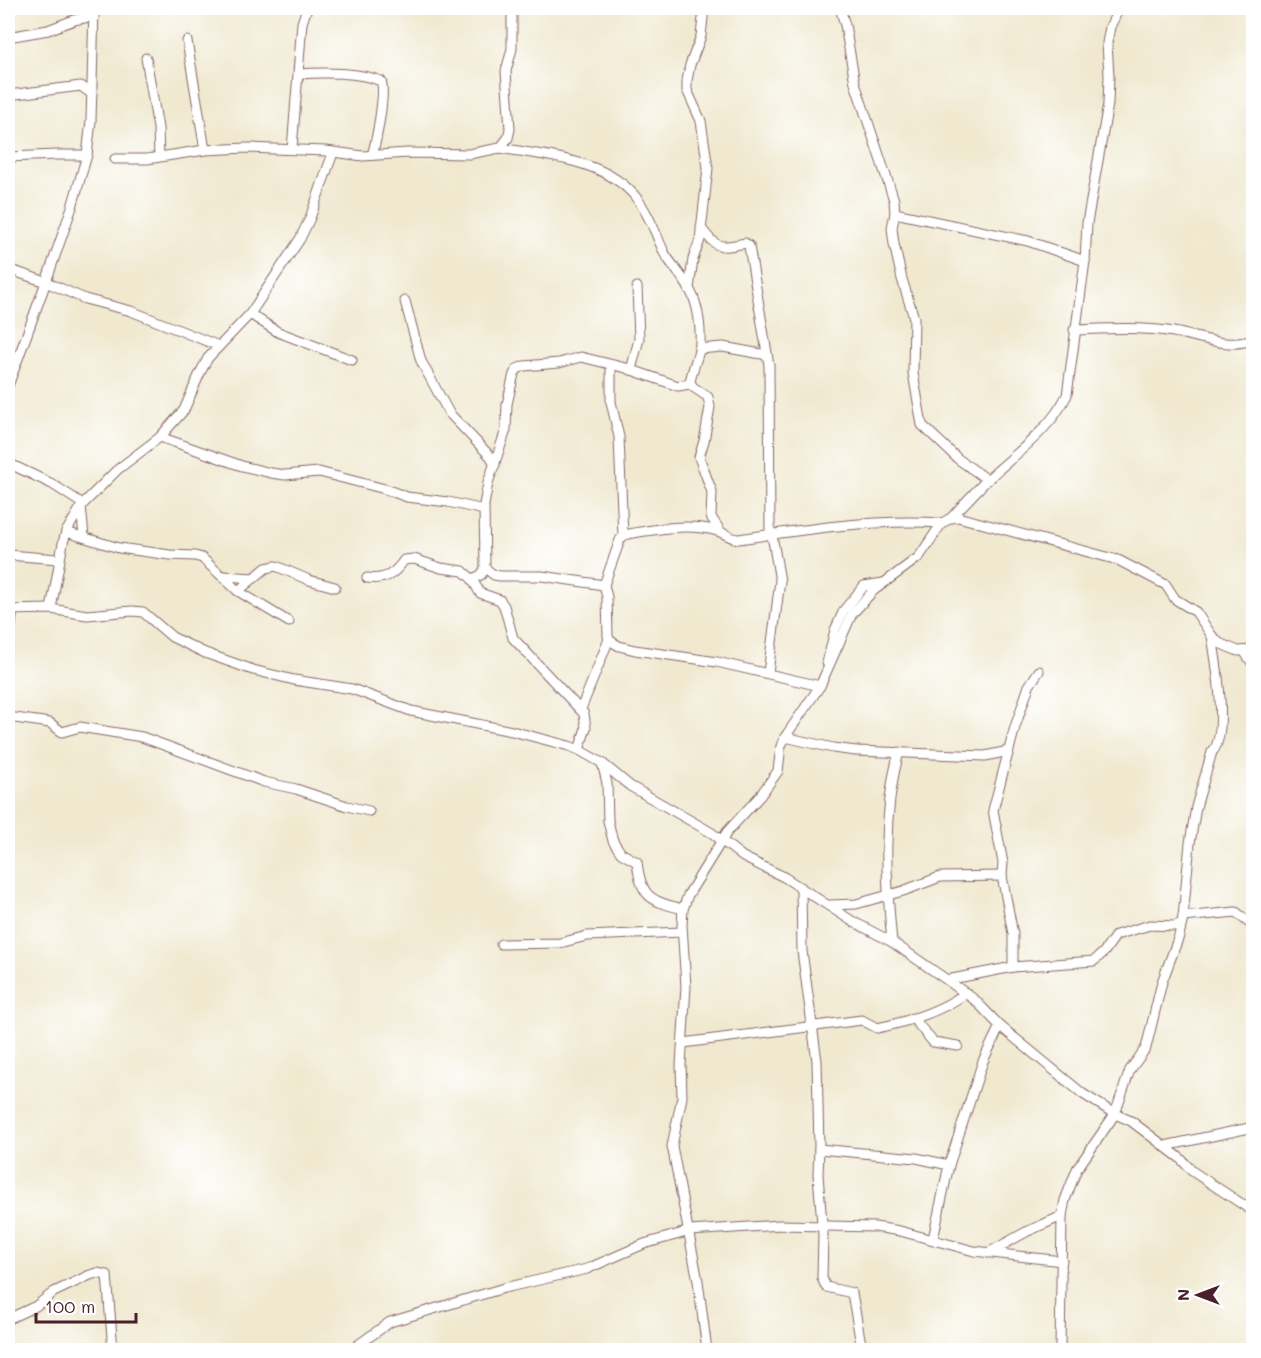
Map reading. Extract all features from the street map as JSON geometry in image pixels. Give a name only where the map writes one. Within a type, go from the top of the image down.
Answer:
[{"type":"street","points":[[292,149],[302,23],[307,8]]},
{"type":"street","points":[[500,148],[508,138],[510,129],[506,71],[512,50],[512,8]]},
{"type":"street","points":[[689,290],[691,270],[700,240],[708,168],[701,121],[687,85],[690,65],[701,36],[704,8]]},
{"type":"street","points":[[840,8],[846,25],[855,83],[894,200],[895,213],[892,228],[895,252],[914,318],[913,373],[922,425],[958,459],[988,480]]},
{"type":"street","points":[[707,1350],[690,1231],[672,1146],[682,1097],[681,1065],[686,986],[682,932],[683,909],[688,895],[731,826],[760,796],[778,771],[781,746],[785,737],[820,686],[852,614],[868,595],[919,557],[942,523],[951,518],[988,480],[1020,452],[1064,400],[1071,373],[1074,330],[1085,261],[1087,224],[1108,104],[1107,43],[1110,27],[1119,8]]},
{"type":"street","points":[[8,37],[48,30],[94,12],[91,121],[87,155],[46,282],[8,386]]},
{"type":"street","points":[[187,41],[205,150]]},
{"type":"street","points":[[146,58],[158,128],[159,157]]},
{"type":"street","points":[[299,74],[342,75],[381,81],[383,86],[372,155]]},
{"type":"street","points":[[8,95],[81,86],[92,94]]},
{"type":"street","points":[[115,159],[147,159],[205,150],[292,149],[372,155],[469,154],[500,148],[583,164],[610,176],[628,189],[645,209],[664,252],[695,301],[699,349],[690,384]]},
{"type":"street","points":[[51,609],[58,559],[66,532],[82,505],[117,470],[160,436],[184,410],[200,373],[219,346],[250,314],[300,239],[333,153]]},
{"type":"street","points":[[8,158],[57,154],[87,155]]},
{"type":"street","points":[[895,213],[1028,241],[1085,261]]},
{"type":"street","points":[[701,228],[718,246],[745,243],[749,246],[767,355],[770,402],[771,535],[780,580],[768,673]]},
{"type":"street","points":[[8,269],[46,282],[76,296],[131,311],[219,346]]},
{"type":"street","points":[[631,370],[639,339],[637,287]]},
{"type":"street","points":[[405,302],[421,362],[449,413],[491,457],[495,465]]},
{"type":"street","points":[[250,314],[278,332],[352,360]]},
{"type":"street","points":[[1074,330],[1123,328],[1167,331],[1239,344],[1254,339]]},
{"type":"street","points":[[699,349],[723,347],[767,355]]},
{"type":"street","points":[[472,579],[481,575],[485,568],[484,510],[488,483],[506,430],[507,404],[514,374],[517,369],[524,366],[559,363],[581,357],[596,359],[678,386],[690,384],[706,395],[710,407],[699,457],[712,492],[711,517],[720,532]]},
{"type":"street","points":[[581,709],[609,639],[607,597],[604,585],[623,536],[620,446],[611,402],[611,365]]},
{"type":"street","points":[[160,436],[234,463],[271,473],[285,475],[319,472],[386,489],[407,498],[448,502],[484,510]]},
{"type":"street","points":[[8,463],[52,484],[82,505]]},
{"type":"street","points":[[82,505],[84,537]]},
{"type":"street","points":[[951,518],[958,517],[994,525],[1118,560],[1166,585],[1175,599],[1196,612],[1219,643],[1232,650],[1249,650],[1254,666]]},
{"type":"street","points":[[623,536],[675,527],[720,532],[736,540],[828,527],[916,522],[942,523]]},
{"type":"street","points":[[66,532],[112,546],[149,553],[195,556],[207,562],[238,591],[289,622]]},
{"type":"street","points":[[8,555],[58,559]]},
{"type":"street","points":[[367,578],[386,577],[397,570],[404,560],[410,558],[441,568],[463,571],[472,579],[480,593],[500,600],[504,606],[513,638],[581,709],[586,720],[586,728],[579,750]]},
{"type":"street","points":[[238,591],[266,568],[276,566],[309,580],[335,587]]},
{"type":"street","points":[[485,568],[494,575],[500,576],[542,576],[604,585]]},
{"type":"street","points":[[223,576],[254,578]]},
{"type":"street","points":[[8,647],[10,610],[51,609],[87,615],[143,612],[172,636],[205,653],[253,670],[294,680],[352,689],[411,711],[512,731],[579,750],[602,763],[630,786],[722,840],[743,857],[801,888],[852,921],[892,942],[966,993],[1000,1026],[1083,1094],[1114,1114],[1131,1121],[1166,1146],[1192,1171],[1254,1212]]},
{"type":"street","points":[[1060,1350],[1062,1216],[1065,1200],[1077,1169],[1114,1114],[1130,1070],[1146,1048],[1161,982],[1176,944],[1182,920],[1187,859],[1196,807],[1219,734],[1220,702],[1212,636]]},
{"type":"street","points":[[609,639],[619,646],[647,653],[717,662],[820,686]]},
{"type":"street","points":[[1013,967],[1013,934],[993,810],[1029,686],[1039,671]]},
{"type":"street","points":[[8,717],[50,723],[62,732],[80,727],[142,737],[264,782],[369,811]]},
{"type":"street","points":[[1254,717],[1254,724]]},
{"type":"street","points":[[785,737],[839,749],[985,756],[1009,751]]},
{"type":"street","points":[[892,942],[886,849],[888,808],[899,752]]},
{"type":"street","points":[[602,763],[607,783],[608,821],[613,841],[621,853],[637,862],[638,880],[647,894],[664,905],[683,909]]},
{"type":"street","points":[[830,905],[846,906],[888,896],[940,877],[1002,876]]},
{"type":"street","points":[[801,888],[802,951],[817,1061],[818,1175],[823,1283],[828,1288],[852,1293],[862,1350]]},
{"type":"street","points":[[947,980],[1013,967],[1098,960],[1116,935],[1150,926],[1173,926],[1182,920],[1236,912],[1254,927]]},
{"type":"street","points":[[501,944],[560,943],[595,935],[682,932]]},
{"type":"street","points":[[682,1043],[862,1020],[875,1029],[947,1006],[966,993]]},
{"type":"street","points":[[913,1018],[933,1042],[958,1046]]},
{"type":"street","points":[[933,1239],[949,1165],[983,1061],[1000,1026]]},
{"type":"street","points":[[1166,1146],[1254,1127]]},
{"type":"street","points":[[819,1149],[916,1158],[949,1165]]},
{"type":"street","points":[[988,1253],[1062,1216]]},
{"type":"street","points":[[351,1350],[374,1332],[399,1319],[504,1288],[588,1269],[644,1244],[690,1231],[741,1226],[875,1227],[900,1231],[974,1251],[1062,1261]]},
{"type":"street","points":[[8,1319],[36,1306],[54,1292],[90,1275],[97,1273],[107,1275],[113,1350]]}]
